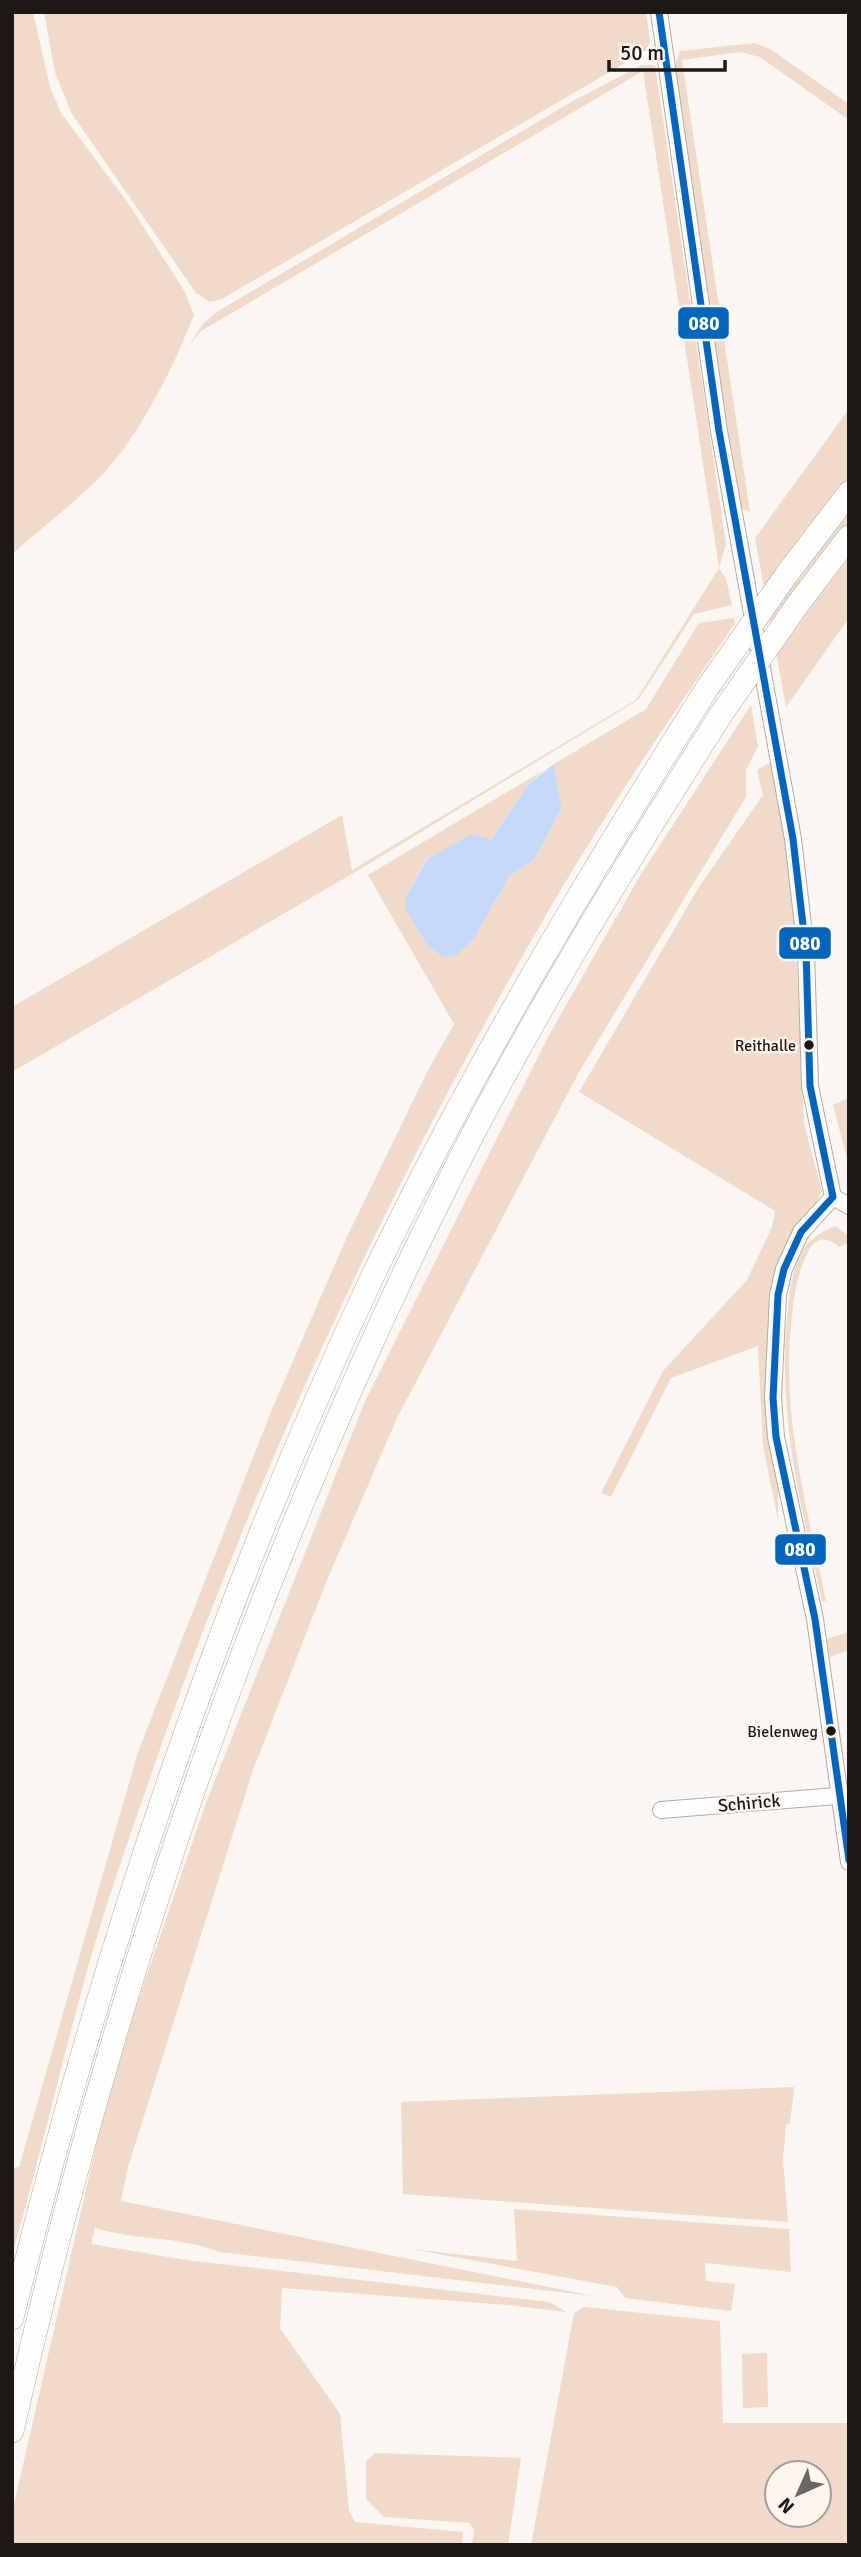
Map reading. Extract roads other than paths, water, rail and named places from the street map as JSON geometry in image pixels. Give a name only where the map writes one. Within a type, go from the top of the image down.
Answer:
[{"type":"highway","points":[[12,2318],[95,2007],[145,1847],[209,1665],[309,1417],[369,1286],[506,1019],[586,881],[708,687],[787,574],[849,493]]},
{"type":"highway","points":[[12,2431],[44,2294],[120,2014],[171,1852],[233,1674],[333,1429],[441,1197],[527,1034],[606,898],[722,713],[849,537]]},
{"type":"street","points":[[659,12],[699,303],[793,839],[806,951],[810,1086],[833,1197],[849,1206]]},
{"type":"street","points":[[833,1197],[802,1232],[784,1269],[778,1295],[773,1398],[776,1437],[815,1619],[843,1797],[849,1862]]},
{"type":"street","name":"Schirick","points":[[661,1810],[843,1797]]},
{"type":"water","points":[[554,764],[562,808],[533,861],[510,875],[475,937],[457,955],[443,957],[427,945],[406,909],[406,897],[427,859],[472,834],[491,840],[528,784]]},
{"type":"place","name":"Reithalle","points":[[809,1045]]},
{"type":"place","name":"Bielenweg","points":[[831,1731]]}]
